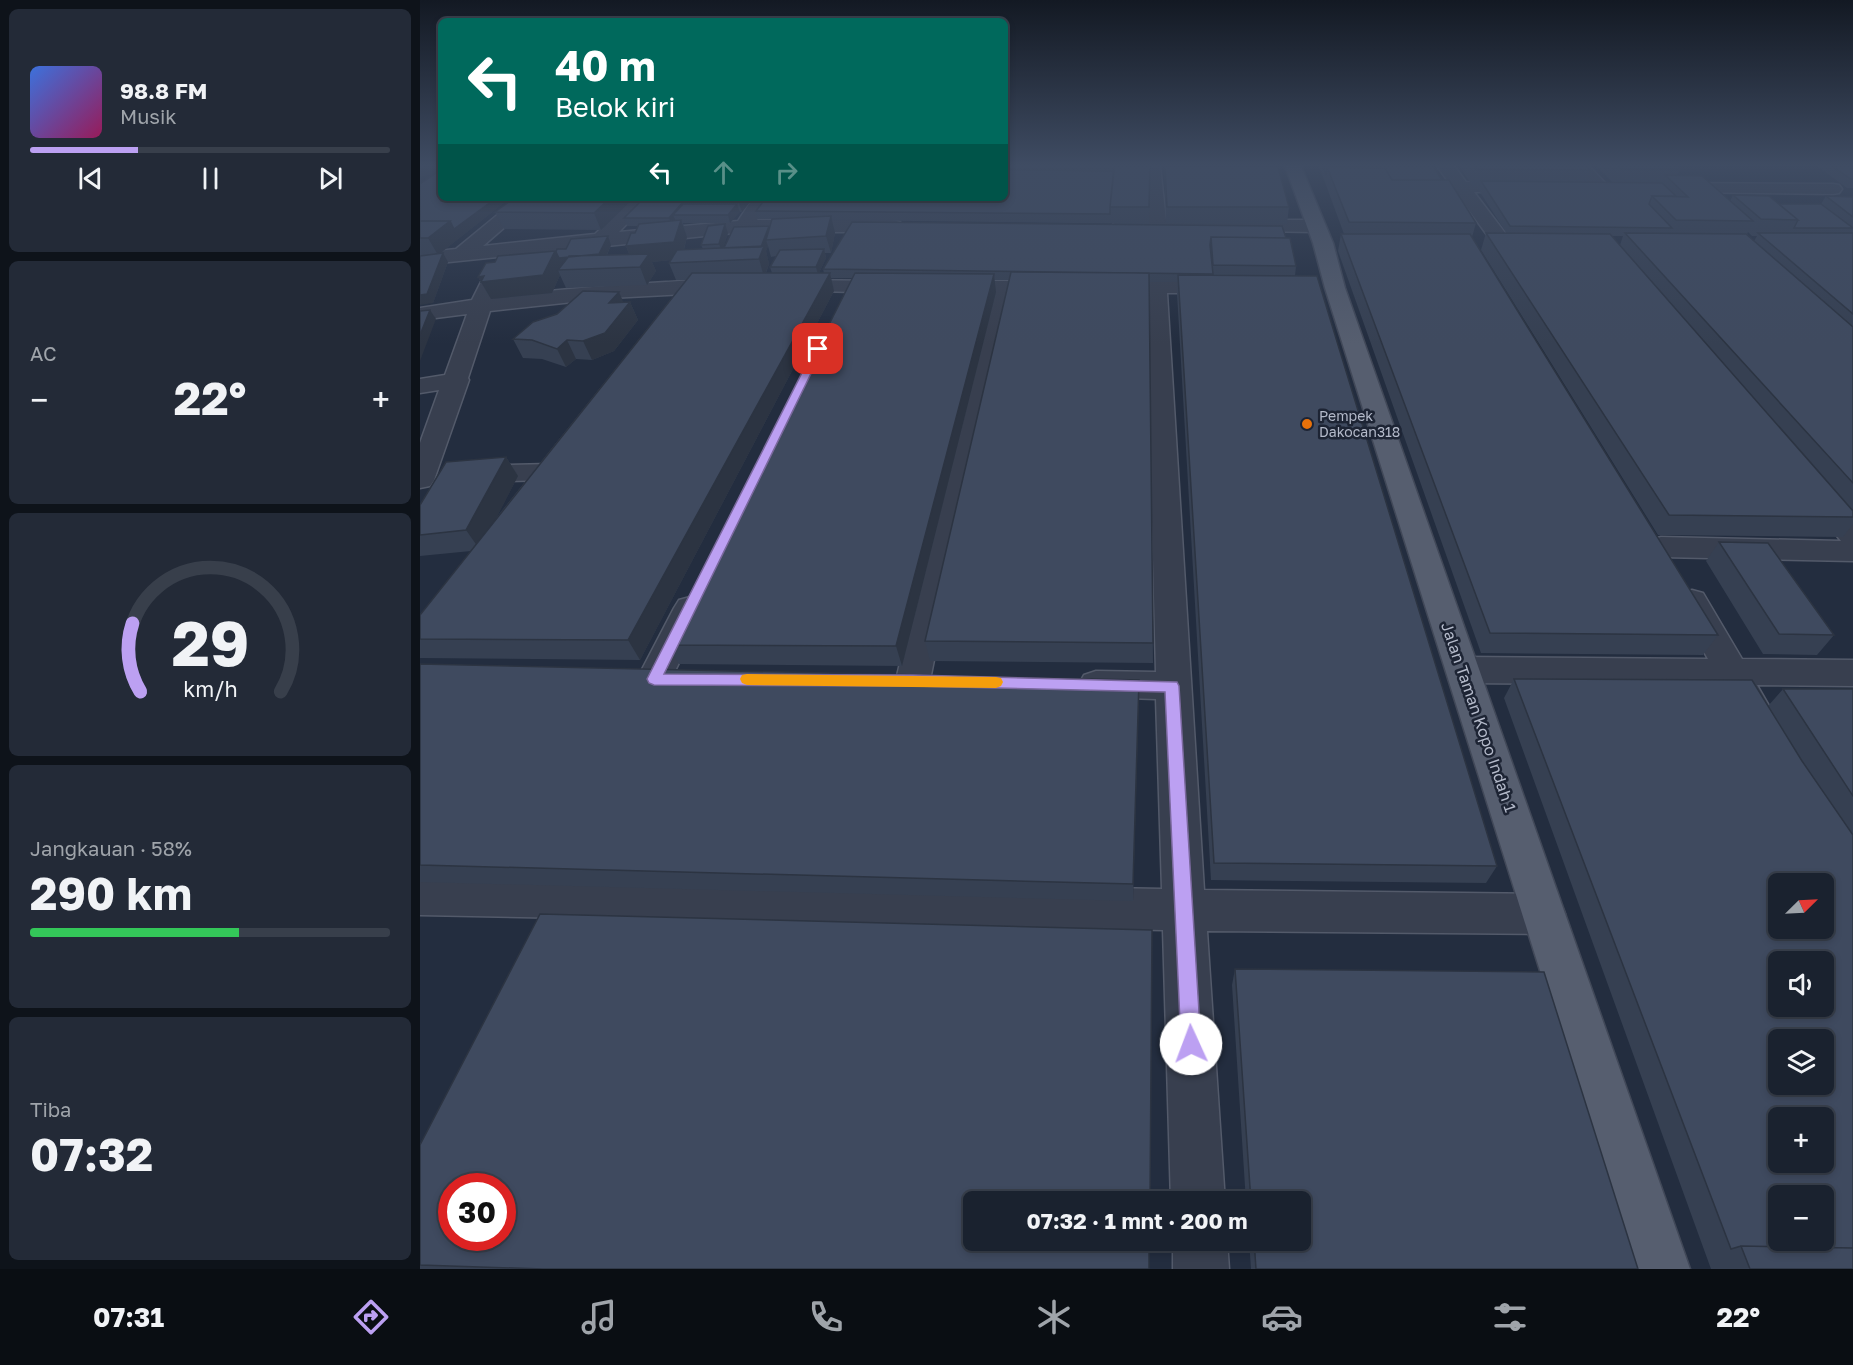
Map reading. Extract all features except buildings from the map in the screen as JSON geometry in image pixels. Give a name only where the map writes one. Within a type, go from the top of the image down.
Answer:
[{"type":"main road","name":"Jalan Taman Kopo Indah 1","points":[[1316,225],[1319,234],[1326,288],[1463,670],[1662,1269]]},
{"type":"street","points":[[462,254],[496,225]]},
{"type":"street","points":[[601,239],[615,225]]},
{"type":"street","points":[[1161,225],[1319,234],[1343,244]]},
{"type":"street","points":[[1483,225],[1496,246],[1528,246]]},
{"type":"street","points":[[420,259],[744,226],[909,226]]},
{"type":"street","points":[[499,250],[421,477],[558,462],[529,500]]},
{"type":"street","points":[[420,314],[482,304],[693,286],[747,285]]},
{"type":"street","points":[[769,285],[844,297],[907,287]]},
{"type":"street","points":[[672,314],[693,286]]},
{"type":"street","points":[[930,287],[1066,287]]},
{"type":"street","points":[[913,680],[999,287]]},
{"type":"street","points":[[1089,287],[1246,288]]},
{"type":"street","points":[[1156,287],[1172,686],[1198,1191]]},
{"type":"street","points":[[420,386],[456,380]]},
{"type":"street","points":[[1808,483],[1853,536]]},
{"type":"street","points":[[1775,744],[1731,673],[1655,537],[1853,551]]},
{"type":"street","points":[[654,679],[702,584]]},
{"type":"street","points":[[1463,670],[1853,674]]},
{"type":"street","points":[[619,678],[690,679]]},
{"type":"street","points":[[878,680],[948,681]]},
{"type":"street","points":[[1066,684],[1172,686]]},
{"type":"street","points":[[420,895],[1185,910],[1544,914]]},
{"type":"street","points":[[534,940],[554,898]]},
{"type":"street","points":[[1200,1251],[1201,1269]]},
{"type":"slow traffic","points":[[747,679],[996,682]]},
{"type":"place","name":"Pempek Dakocan318","points":[[1307,424]]},
{"type":"route","points":[[818,349],[654,679],[913,680],[1172,686],[1191,1044]]}]
